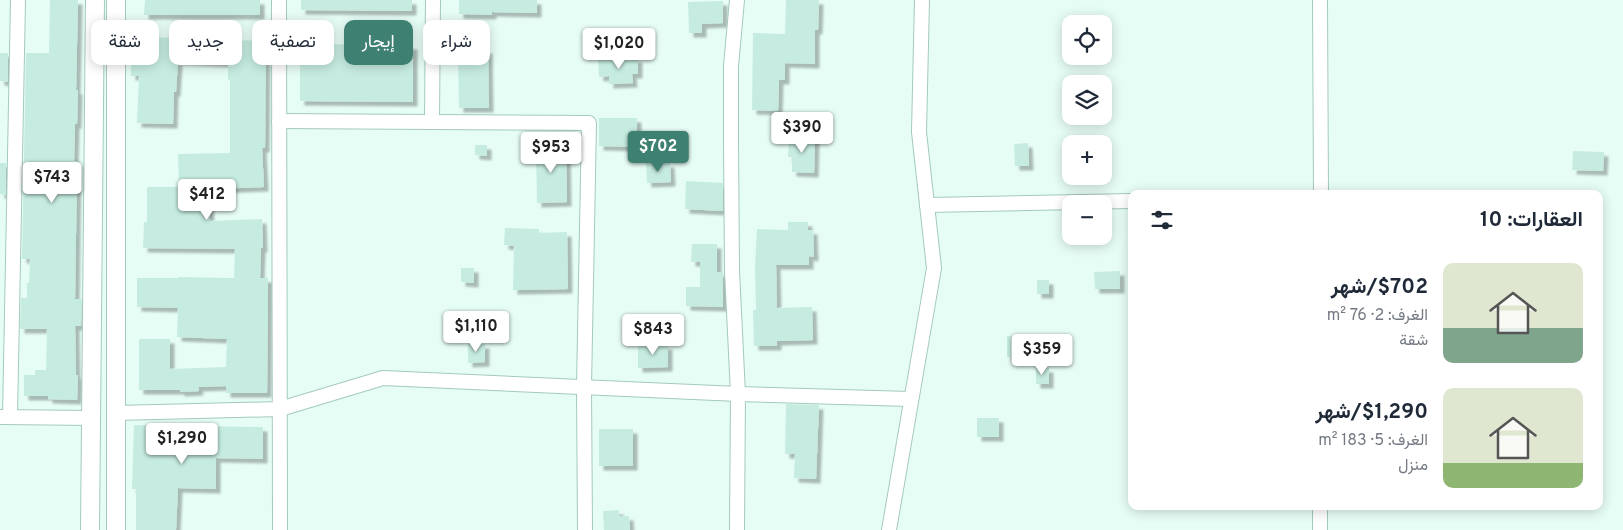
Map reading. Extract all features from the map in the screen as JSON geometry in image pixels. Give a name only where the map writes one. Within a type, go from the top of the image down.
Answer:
[{"type":"street","points":[[18,0],[5,418],[92,418]]},
{"type":"street","points":[[90,530],[95,0]]},
{"type":"street","points":[[116,0],[116,530]]},
{"type":"street","points":[[279,0],[280,530]]},
{"type":"street","points":[[432,122],[433,0]]},
{"type":"street","points":[[737,0],[731,66],[730,141],[732,270],[738,394],[738,530]]},
{"type":"street","points":[[889,530],[934,268],[919,132],[922,0]]},
{"type":"street","points":[[1320,0],[1321,190]]},
{"type":"street","points":[[279,121],[588,123],[584,387],[585,530]]},
{"type":"street","points":[[927,205],[1128,201]]},
{"type":"street","points":[[116,413],[280,408],[383,378],[738,394],[910,399]]},
{"type":"street","points":[[1320,510],[1320,530]]},
{"type":"building","points":[[50,0],[78,0],[76,90],[78,90],[74,161],[77,161],[75,299],[82,299],[81,326],[75,326],[76,375],[78,375],[77,400],[48,399],[48,396],[24,396],[24,375],[35,375],[35,370],[46,370],[47,329],[20,329],[21,298],[27,298],[30,259],[22,259],[26,53],[49,53]]},
{"type":"building","points":[[145,0],[260,0],[260,15],[144,15]]},
{"type":"building","points":[[301,0],[412,0],[412,11],[301,10]]},
{"type":"building","points":[[459,0],[537,0],[537,13],[492,12],[492,15],[459,14]]},
{"type":"building","points":[[786,0],[819,0],[818,30],[815,30],[815,64],[785,63],[785,80],[779,80],[778,111],[752,110],[753,33],[785,34]]},
{"type":"building","points":[[723,1],[723,23],[702,24],[702,33],[689,33],[688,2]]},
{"type":"building","points":[[159,37],[169,38],[169,65],[178,65],[176,92],[174,92],[173,124],[137,123],[139,76],[131,76],[131,65],[159,65]]},
{"type":"building","points":[[242,40],[252,40],[252,65],[266,65],[265,148],[262,148],[264,187],[216,189],[216,196],[209,196],[210,221],[262,219],[263,248],[261,248],[260,278],[268,278],[267,393],[226,393],[226,386],[198,387],[199,391],[180,392],[180,390],[139,390],[139,339],[170,339],[170,369],[226,367],[227,339],[177,337],[178,308],[137,307],[137,278],[234,278],[235,249],[143,248],[144,222],[147,222],[147,187],[179,187],[178,154],[230,153],[230,80],[228,80],[228,65],[242,65]]},
{"type":"building","points":[[334,44],[344,44],[344,65],[413,65],[413,102],[300,101],[300,65],[334,65]]},
{"type":"building","points":[[0,53],[8,53],[8,82],[0,81]]},
{"type":"building","points":[[638,58],[638,74],[632,74],[633,83],[609,84],[609,76],[599,77],[598,59]]},
{"type":"building","points":[[458,65],[488,65],[489,108],[459,108]]},
{"type":"building","points":[[599,118],[637,118],[637,147],[599,146]]},
{"type":"building","points":[[789,136],[815,137],[814,173],[792,172],[792,157],[788,157]]},
{"type":"building","points":[[1028,143],[1029,166],[1015,166],[1014,144]]},
{"type":"building","points":[[475,145],[487,145],[487,156],[475,155]]},
{"type":"building","points":[[566,146],[567,202],[537,203],[536,147]]},
{"type":"building","points":[[1573,151],[1604,152],[1603,171],[1572,170]]},
{"type":"building","points":[[0,163],[6,163],[6,195],[0,194]]},
{"type":"building","points":[[646,163],[670,163],[671,182],[647,183]]},
{"type":"building","points":[[686,181],[723,183],[723,211],[685,209]]},
{"type":"building","points":[[788,222],[808,222],[808,230],[813,230],[814,257],[809,256],[809,265],[776,265],[777,308],[812,307],[813,340],[777,341],[777,346],[754,346],[753,310],[756,310],[755,267],[757,229],[788,230]]},
{"type":"building","points":[[505,228],[539,229],[539,233],[567,232],[568,289],[513,290],[514,246],[504,245]]},
{"type":"building","points":[[692,244],[717,244],[717,272],[723,272],[723,307],[686,306],[686,287],[700,287],[700,262],[691,262]]},
{"type":"building","points":[[461,268],[474,268],[474,283],[461,282]]},
{"type":"building","points":[[1120,271],[1120,289],[1095,289],[1094,272]]},
{"type":"building","points":[[1037,280],[1049,280],[1049,294],[1037,294]]},
{"type":"building","points":[[1007,336],[1027,336],[1027,357],[1007,357]]},
{"type":"building","points":[[468,344],[485,344],[485,362],[468,363]]},
{"type":"building","points":[[668,345],[668,367],[638,368],[638,346]]},
{"type":"building","points":[[1036,368],[1049,368],[1049,384],[1036,384]]},
{"type":"building","points":[[786,404],[819,405],[816,479],[794,478],[795,454],[785,454]]},
{"type":"building","points":[[977,418],[999,418],[999,437],[977,437]]},
{"type":"building","points":[[134,425],[263,427],[263,459],[216,458],[216,489],[178,488],[176,530],[136,530],[136,489],[132,489]]},
{"type":"building","points":[[599,429],[633,429],[633,466],[599,466]]},
{"type":"building","points":[[619,510],[619,516],[629,516],[630,530],[604,530],[603,511]]}]
